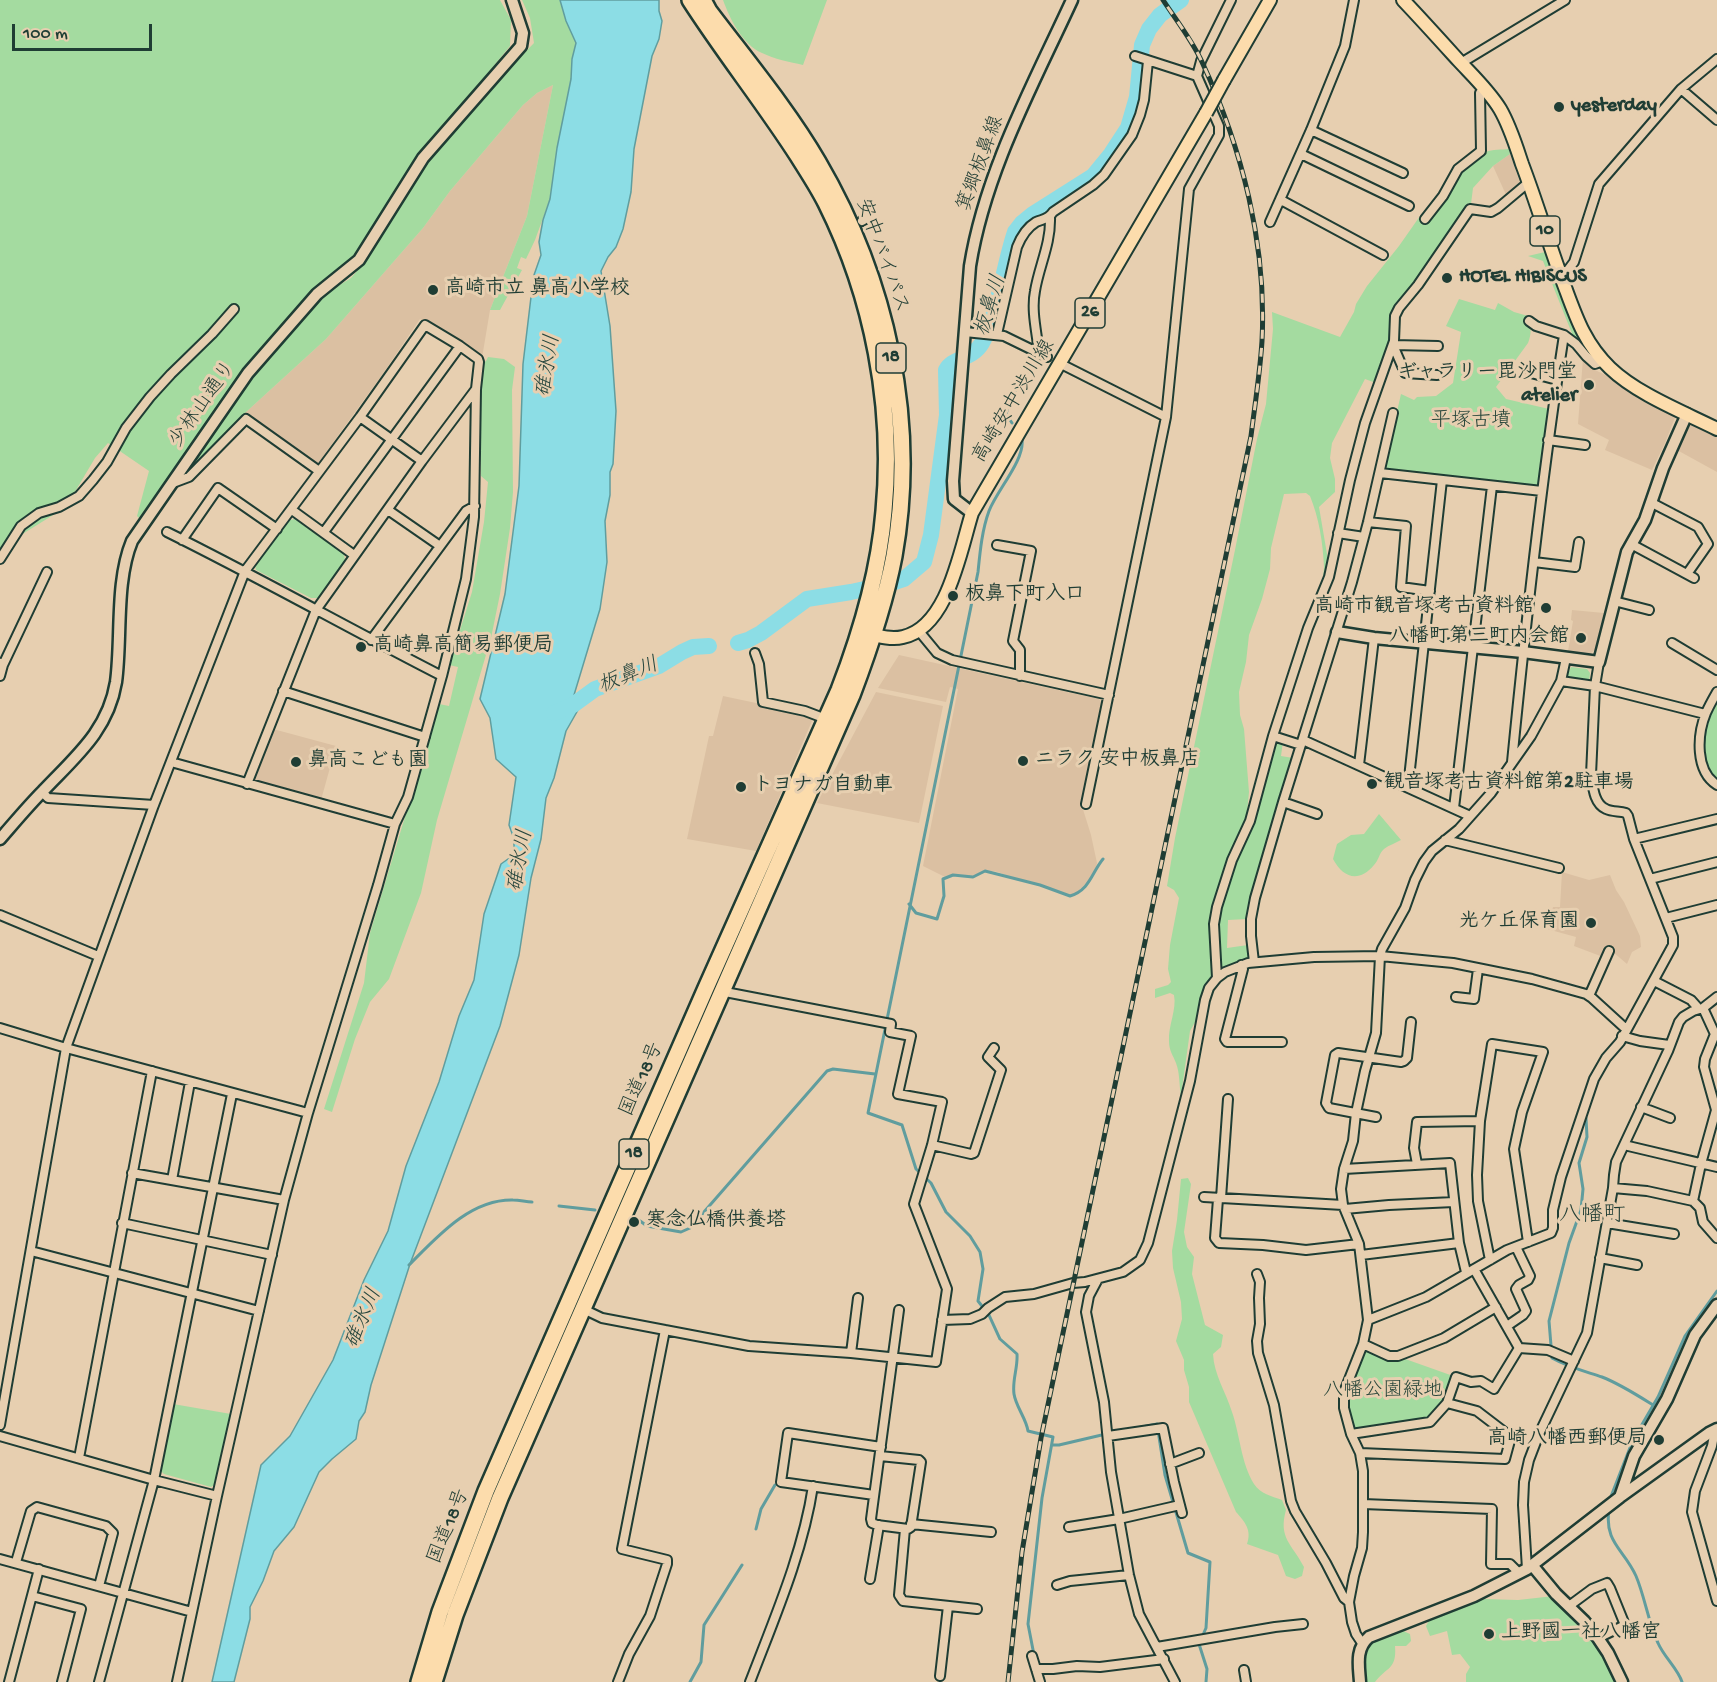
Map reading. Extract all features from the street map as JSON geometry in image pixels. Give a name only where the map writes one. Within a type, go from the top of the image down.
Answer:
[{"type":"highway","name":"安中バイパス","points":[[690,0],[787,139],[826,203],[855,272],[868,318],[883,392],[887,433],[887,480],[866,633]]},
{"type":"highway","name":"安中バイパス","points":[[703,0],[817,161],[836,196],[866,265],[881,310],[900,408],[902,493],[887,589],[866,633]]},
{"type":"highway","name":"国道18号","points":[[434,1682],[455,1615],[484,1538],[583,1309],[846,671],[866,633]]},
{"type":"highway","name":"国道18号","points":[[419,1682],[453,1574],[486,1491],[569,1303],[852,695],[866,633]]},
{"type":"main road","name":"高崎安中渋川線","points":[[918,630],[934,615],[944,600],[972,513],[1270,0]]},
{"type":"main road","name":"10","points":[[1403,0],[1484,88],[1501,110],[1529,182],[1559,273],[1585,337],[1603,361],[1624,379],[1717,429]]},
{"type":"main road","points":[[866,633],[886,638],[902,638],[918,630]]},
{"type":"street","name":"少林山通り","points":[[0,839],[88,744],[99,729],[107,712],[116,682],[124,567],[132,541],[140,527],[248,372],[317,294],[359,260],[423,158],[521,46],[523,33],[512,0]]},
{"type":"street","name":"箕郷板鼻線","points":[[972,513],[954,499],[954,492],[973,247],[1006,145],[1072,0]]},
{"type":"street","points":[[1086,804],[1166,417],[1189,189],[1219,135],[1219,126],[1197,76],[1201,61],[1231,0]]},
{"type":"street","points":[[1270,222],[1301,154],[1345,46],[1354,0]]},
{"type":"street","points":[[1461,63],[1565,0]]},
{"type":"street","points":[[1135,56],[1197,76]]},
{"type":"street","points":[[1559,273],[1568,270],[1574,262],[1599,184],[1681,89],[1717,59]]},
{"type":"street","points":[[965,332],[1004,336],[1043,355],[1034,300],[1036,282],[1049,236],[1050,217],[1053,212],[1104,175],[1132,135],[1144,100],[1147,60]]},
{"type":"street","points":[[1425,219],[1443,196],[1458,169],[1481,151],[1480,93],[1484,88]]},
{"type":"street","points":[[1681,89],[1717,120]]},
{"type":"street","points":[[1311,130],[1403,173]]},
{"type":"street","points":[[1301,154],[1409,206]]},
{"type":"street","points":[[1217,978],[1214,924],[1217,907],[1232,860],[1250,821],[1308,628],[1329,577],[1365,423],[1393,345],[1395,316],[1470,209],[1491,212],[1529,182]]},
{"type":"street","points":[[1281,200],[1383,255]]},
{"type":"street","points":[[993,334],[1021,238],[1030,226],[1050,217]]},
{"type":"street","points":[[0,559],[21,526],[39,513],[59,507],[79,496],[107,462],[126,428],[150,397],[234,309]]},
{"type":"street","points":[[1529,321],[1536,327],[1564,335],[1595,364],[1603,361]]},
{"type":"street","points":[[0,1425],[66,1048],[154,805],[245,571],[292,510],[425,325],[460,346],[479,362],[476,389],[475,506],[466,579],[408,797],[395,824],[284,1200],[177,1682]]},
{"type":"street","points":[[1512,763],[1548,440],[1564,335]]},
{"type":"street","points":[[1393,345],[1438,346]]},
{"type":"street","points":[[1393,345],[1405,373],[1437,375]]},
{"type":"street","points":[[324,532],[460,346]]},
{"type":"street","points":[[1063,365],[1166,417]]},
{"type":"street","points":[[1532,373],[1557,380]]},
{"type":"street","points":[[247,784],[316,610],[476,389]]},
{"type":"street","points":[[1254,962],[1251,936],[1253,908],[1263,868],[1337,632],[1368,522],[1393,413]]},
{"type":"street","points":[[1368,1320],[1426,1297],[1507,1250],[1551,1233],[1553,1210],[1561,1177],[1594,1079],[1606,1058],[1620,1042],[1674,945],[1666,918],[1634,839],[1628,816],[1599,804],[1591,775],[1595,686],[1625,557],[1645,520],[1663,468],[1687,414]]},
{"type":"street","points":[[360,417],[422,461]]},
{"type":"street","points":[[171,483],[189,477],[246,419],[319,471]]},
{"type":"street","points":[[1548,440],[1585,445]]},
{"type":"street","points":[[1380,473],[1542,491]]},
{"type":"street","points":[[1408,787],[1442,480]]},
{"type":"street","points":[[1454,808],[1492,486]]},
{"type":"street","points":[[182,540],[218,488],[277,529]]},
{"type":"street","points":[[1631,543],[1690,576],[1708,544],[1698,526],[1652,503]]},
{"type":"street","points":[[371,640],[466,511],[475,506]]},
{"type":"street","points":[[292,510],[354,555]]},
{"type":"street","points":[[388,510],[440,546]]},
{"type":"street","points":[[1368,522],[1406,526],[1401,587],[1430,591]]},
{"type":"street","points":[[167,532],[442,676]]},
{"type":"street","points":[[1338,533],[1364,537]]},
{"type":"street","points":[[1534,562],[1575,567],[1579,542]]},
{"type":"street","points":[[997,544],[1031,551],[1013,641],[1020,650],[1020,676]]},
{"type":"street","points":[[0,676],[2,664],[47,572]]},
{"type":"street","points":[[1614,601],[1649,610]]},
{"type":"street","points":[[918,630],[937,653],[944,657],[1108,695]]},
{"type":"street","points":[[1337,632],[1599,662]]},
{"type":"street","points":[[1359,765],[1374,638]]},
{"type":"street","points":[[1672,643],[1717,670]]},
{"type":"street","points":[[755,653],[759,664],[763,702],[805,711],[826,719]]},
{"type":"street","points":[[1362,1643],[1352,1622],[1349,1602],[1362,1548],[1363,1471],[1360,1453],[1351,1434],[1344,1408],[1344,1392],[1363,1344],[1368,1320],[1359,1244],[1344,1207],[1341,1189],[1344,1169],[1353,1141],[1365,1071],[1376,1033],[1380,956],[1406,908],[1415,880],[1424,862],[1432,851],[1460,829],[1491,793],[1531,736],[1561,681],[1566,658]]},
{"type":"street","points":[[1561,681],[1595,686],[1705,714]]},
{"type":"street","points":[[283,691],[425,737]]},
{"type":"street","points":[[1717,692],[1705,714],[1700,737],[1704,769],[1717,785]]},
{"type":"street","points":[[1274,736],[1302,742],[1359,765],[1470,816]]},
{"type":"street","points":[[171,762],[395,824]]},
{"type":"street","points":[[42,792],[48,798],[154,805]]},
{"type":"street","points":[[1283,802],[1317,814]]},
{"type":"street","points":[[1634,839],[1717,819]]},
{"type":"street","points":[[1445,840],[1559,868]]},
{"type":"street","points":[[1650,879],[1717,862]]},
{"type":"street","points":[[1666,918],[1717,905]]},
{"type":"street","points":[[0,915],[98,956]]},
{"type":"street","points":[[1589,996],[1609,951]]},
{"type":"street","points":[[942,1320],[970,1319],[985,1311],[997,1300],[1012,1295],[1034,1294],[1124,1272],[1140,1260],[1145,1252],[1190,1081],[1209,988],[1225,972],[1241,965],[1314,957],[1380,956],[1453,963],[1532,979],[1589,996],[1624,1033],[1640,1041],[1669,1045]]},
{"type":"street","points":[[1241,965],[1243,969],[1225,1039],[1227,1042],[1282,1042]]},
{"type":"street","points":[[1456,996],[1474,999],[1478,969]]},
{"type":"street","points":[[1654,981],[1691,999],[1701,1009],[1715,1034],[1704,1066],[1716,1110],[1714,1129],[1701,1164],[1693,1201]]},
{"type":"street","points":[[569,1303],[602,1318],[749,1346],[936,1362],[947,1289],[914,1204],[942,1102],[898,1094],[911,1036],[890,1032],[891,1024],[714,989]]},
{"type":"street","points":[[1526,1569],[1524,1482],[1529,1460],[1587,1333],[1616,1162],[1668,1051],[1679,1022],[1683,1017],[1701,1009],[1717,997]]},
{"type":"street","points":[[1376,1117],[1329,1108],[1326,1103],[1335,1055],[1338,1053],[1404,1061],[1407,1058],[1411,1022]]},
{"type":"street","points":[[0,1028],[232,1094],[308,1113]]},
{"type":"street","points":[[1490,1260],[1478,1201],[1477,1175],[1480,1121],[1491,1044],[1543,1052],[1522,1112],[1514,1149],[1528,1242]]},
{"type":"street","points":[[932,1145],[974,1153],[1001,1070],[988,1057],[994,1048]]},
{"type":"street","points":[[79,1458],[152,1071]]},
{"type":"street","points":[[172,1180],[190,1082]]},
{"type":"street","points":[[99,1682],[154,1480],[232,1094]]},
{"type":"street","points":[[1228,1099],[1215,1239],[1219,1243],[1306,1250],[1359,1244]]},
{"type":"street","points":[[1641,1107],[1670,1118]]},
{"type":"street","points":[[1416,1164],[1414,1148],[1417,1122],[1480,1121]]},
{"type":"street","points":[[1623,1144],[1717,1167]]},
{"type":"street","points":[[1344,1169],[1450,1163],[1459,1243],[1470,1271],[1496,1307],[1519,1348]]},
{"type":"street","points":[[132,1173],[284,1200]]},
{"type":"street","points":[[1613,1188],[1647,1191],[1693,1201],[1700,1208],[1703,1222],[1717,1238]]},
{"type":"street","points":[[1204,1197],[1344,1207],[1454,1202]]},
{"type":"street","points":[[122,1223],[272,1255]]},
{"type":"street","points":[[1607,1223],[1674,1234]]},
{"type":"street","points":[[1361,1255],[1459,1243]]},
{"type":"street","points":[[1507,1326],[1526,1311],[1516,1289],[1530,1276],[1516,1247]]},
{"type":"street","points":[[31,1251],[259,1311]]},
{"type":"street","points":[[1600,1257],[1636,1265]]},
{"type":"street","points":[[1257,1274],[1260,1282],[1258,1353],[1274,1405],[1291,1501],[1344,1598],[1349,1602]]},
{"type":"street","points":[[1098,1279],[1089,1296],[1086,1312],[1104,1402],[1111,1472],[1129,1575],[1139,1614],[1175,1682]]},
{"type":"street","points":[[851,1353],[858,1298]]},
{"type":"street","points":[[1620,1497],[1634,1456],[1667,1399],[1695,1335],[1717,1305]]},
{"type":"street","points":[[1363,1344],[1389,1356],[1398,1356],[1444,1338],[1496,1307]]},
{"type":"street","points":[[899,1310],[872,1523],[879,1526],[991,1532]]},
{"type":"street","points":[[618,1682],[629,1654],[651,1616],[667,1564],[667,1560],[622,1549],[665,1330]]},
{"type":"street","points":[[1519,1348],[1548,1350],[1574,1360]]},
{"type":"street","points":[[1351,1434],[1430,1422],[1447,1403],[1456,1377],[1471,1382],[1481,1381],[1494,1389],[1519,1348]]},
{"type":"street","points":[[1360,1453],[1505,1460],[1511,1437],[1477,1410],[1447,1403]]},
{"type":"street","points":[[1069,1527],[1181,1509],[1163,1428],[1108,1436]]},
{"type":"street","points":[[1360,1682],[1358,1658],[1362,1643],[1369,1637],[1474,1596],[1526,1569],[1620,1497],[1716,1429]]},
{"type":"street","points":[[1716,1429],[1713,1446],[1695,1491],[1692,1512],[1717,1601]]},
{"type":"street","points":[[874,1495],[781,1482],[788,1433],[919,1460],[921,1462],[908,1527],[899,1595],[903,1601],[977,1609]]},
{"type":"street","points":[[0,1436],[217,1496]]},
{"type":"street","points":[[1170,1464],[1199,1453]]},
{"type":"street","points":[[750,1682],[784,1590],[809,1511],[813,1486]]},
{"type":"street","points":[[1363,1504],[1492,1509],[1491,1564],[1510,1564],[1526,1569],[1556,1594],[1598,1638],[1622,1682]]},
{"type":"street","points":[[16,1562],[31,1511],[37,1507],[106,1526],[113,1533],[99,1586]]},
{"type":"street","points":[[870,1579],[879,1526]]},
{"type":"street","points":[[0,1559],[192,1612]]},
{"type":"street","points":[[0,1680],[9,1682],[39,1569]]},
{"type":"street","points":[[1057,1585],[1070,1581],[1129,1575]]},
{"type":"street","points":[[1569,1606],[1592,1589],[1607,1583],[1626,1625],[1598,1638]]},
{"type":"street","points":[[32,1596],[81,1608],[62,1682]]},
{"type":"street","points":[[940,1676],[948,1606]]},
{"type":"street","points":[[1157,1647],[1303,1624]]},
{"type":"street","points":[[1032,1656],[1040,1682]]},
{"type":"street","points":[[1036,1669],[1100,1667],[1164,1659]]},
{"type":"street","points":[[1244,1670],[1246,1682]]},
{"type":"shaded area","name":"高崎市立 鼻高小学校","points":[[553,85],[527,216],[490,310],[482,358],[420,319],[316,466],[245,413],[326,339],[423,228],[450,191],[523,105],[537,93]]},
{"type":"shaded area","points":[[1510,154],[1520,183],[1507,197],[1493,166]]},
{"type":"shaded area","points":[[1583,358],[1595,370],[1614,379],[1628,390],[1675,413],[1665,443],[1652,470],[1605,450],[1609,440],[1578,424]]},
{"type":"shaded area","points":[[1689,424],[1695,424],[1717,435],[1717,472],[1677,450]]},
{"type":"shaded area","points":[[1572,610],[1604,613],[1595,650],[1590,654],[1568,651],[1573,621],[1571,620]]},
{"type":"shaded area","points":[[899,655],[1099,699],[1102,703],[1081,803],[1097,863],[1092,878],[1075,894],[1070,895],[998,872],[985,870],[973,876],[953,874],[945,877],[923,866],[958,689],[950,687],[946,702],[878,688]]},
{"type":"shaded area","points":[[876,692],[943,706],[919,823],[817,803]]},
{"type":"shaded area","name":"トヨナガ自動車","points":[[723,696],[808,714],[812,721],[756,851],[687,839],[709,736],[713,736]]},
{"type":"shaded area","name":"鼻高こども園","points":[[273,729],[336,746],[321,800],[255,782]]},
{"type":"shaded area","name":"光ケ丘保育園","points":[[1562,872],[1589,880],[1610,875],[1640,936],[1641,947],[1632,952],[1627,964],[1607,949],[1603,957],[1574,946],[1576,937],[1547,929],[1553,907],[1560,907]]},
{"type":"green space","points":[[0,0],[500,0],[511,20],[510,46],[459,109],[428,141],[355,255],[340,271],[314,290],[246,368],[139,518],[137,516],[149,471],[108,443],[95,458],[66,507],[0,548]]},
{"type":"green space","points":[[522,0],[563,0],[576,43],[550,199],[526,259],[521,257],[517,268],[522,270],[500,310],[490,310],[527,216],[553,85],[537,93],[523,105],[450,191],[423,228],[326,339],[245,413],[192,470],[186,470],[248,380],[320,297],[351,278],[363,264],[428,160],[464,116],[534,43],[530,18]]},
{"type":"green space","points":[[723,0],[827,0],[803,65],[772,57],[748,44],[729,15]]},
{"type":"green space","points":[[1509,149],[1510,154],[1493,166],[1473,188],[1471,204],[1416,284],[1397,306],[1391,341],[1376,383],[1365,379],[1332,443],[1330,458],[1335,479],[1335,492],[1319,507],[1328,560],[1328,571],[1322,586],[1324,567],[1322,540],[1310,496],[1306,493],[1284,494],[1271,548],[1270,569],[1249,635],[1239,692],[1249,792],[1247,813],[1240,839],[1214,905],[1215,975],[1205,987],[1198,1017],[1190,1031],[1181,1096],[1179,1075],[1169,1044],[1174,995],[1170,993],[1155,998],[1155,989],[1171,982],[1168,969],[1170,945],[1179,898],[1174,890],[1167,886],[1175,838],[1266,404],[1273,329],[1272,312],[1340,337],[1367,286],[1420,216],[1425,220],[1459,173],[1477,157],[1488,151]]},
{"type":"green space","points":[[1545,252],[1558,289],[1585,347],[1573,336],[1543,261],[1528,256]]},
{"type":"green space","name":"平塚古墳","points":[[1459,299],[1495,310],[1498,303],[1514,312],[1528,316],[1531,330],[1528,343],[1496,387],[1506,399],[1549,409],[1541,480],[1534,488],[1388,470],[1385,464],[1401,394],[1414,400],[1417,397],[1436,396],[1453,383],[1461,332],[1446,326]]},
{"type":"green space","points":[[488,357],[504,359],[515,367],[512,390],[513,492],[510,528],[491,638],[437,820],[421,893],[389,979],[370,1002],[355,1039],[332,1112],[324,1109],[364,983],[370,933],[439,704],[449,706],[458,667],[449,665],[472,592],[488,482],[481,476],[479,410],[481,364]]},
{"type":"green space","points":[[295,519],[344,554],[345,560],[318,598],[311,598],[256,570],[255,565],[290,520]]},
{"type":"green space","points":[[1571,667],[1587,669],[1590,673],[1589,682],[1567,676]]},
{"type":"green space","points":[[1717,697],[1717,781],[1709,772],[1703,752],[1709,717]]},
{"type":"green space","points":[[1278,740],[1283,741],[1281,756],[1293,758],[1259,868],[1247,919],[1228,920],[1227,948],[1248,945],[1248,957],[1235,965],[1219,968],[1217,923],[1219,907],[1274,743]]},
{"type":"green space","points":[[1379,814],[1401,840],[1384,849],[1368,871],[1357,876],[1346,874],[1333,859],[1337,844],[1351,835],[1364,834]]},
{"type":"green space","points":[[1188,1178],[1191,1184],[1184,1232],[1187,1247],[1194,1257],[1192,1274],[1205,1325],[1223,1335],[1221,1347],[1213,1354],[1216,1369],[1235,1421],[1243,1458],[1250,1476],[1260,1490],[1282,1500],[1286,1510],[1285,1534],[1304,1567],[1302,1576],[1295,1579],[1286,1576],[1278,1555],[1247,1544],[1249,1534],[1247,1526],[1236,1512],[1189,1402],[1184,1360],[1176,1341],[1182,1319],[1172,1251],[1181,1179]]},
{"type":"green space","name":"八幡公園緑地","points":[[1363,1344],[1456,1377],[1447,1403],[1430,1422],[1351,1434],[1344,1401]]},
{"type":"green space","points":[[173,1404],[231,1414],[216,1484],[211,1487],[164,1474],[159,1469]]},
{"type":"green space","name":"上野國一社八幡宮","points":[[1554,1596],[1595,1640],[1617,1682],[1466,1682],[1466,1674],[1470,1667],[1460,1654],[1452,1655],[1447,1631],[1430,1636],[1426,1626],[1431,1617],[1484,1599],[1518,1600]]},
{"type":"green space","points":[[1399,1629],[1410,1634],[1411,1641],[1406,1646],[1395,1646],[1394,1660],[1390,1667],[1375,1682],[1366,1682],[1365,1651],[1372,1643]]},
{"type":"water","name":"碓氷川","points":[[560,0],[659,0],[662,21],[659,39],[652,56],[634,149],[631,192],[623,229],[616,247],[601,271],[610,326],[616,411],[610,495],[605,521],[607,562],[600,609],[574,695],[573,705],[578,710],[566,731],[554,778],[546,798],[541,839],[531,878],[519,955],[500,1026],[410,1264],[371,1385],[365,1412],[359,1421],[356,1439],[319,1472],[294,1527],[274,1551],[250,1607],[250,1619],[234,1682],[212,1682],[261,1465],[290,1436],[333,1360],[364,1280],[388,1231],[406,1166],[439,1082],[459,1016],[474,980],[484,914],[501,864],[515,854],[509,825],[516,777],[496,759],[490,718],[480,699],[505,594],[519,486],[523,364],[531,297],[534,275],[541,255],[539,242],[550,199],[576,43]]},
{"type":"waterway","name":"板鼻川","points":[[738,643],[761,633],[807,599],[892,583],[904,579],[924,562],[931,535],[947,415],[946,370],[953,363],[973,353],[982,343],[993,318],[1015,232],[1033,214],[1093,176],[1128,128],[1137,97],[1142,45],[1149,29],[1160,15],[1181,0]]},
{"type":"waterway","points":[[1012,423],[1006,414],[1011,397],[1037,358]]},
{"type":"waterway","points":[[1022,439],[1019,456],[989,511],[985,526],[978,572],[868,1113],[902,1125],[916,1169],[931,1183],[946,1212],[970,1236],[980,1252],[983,1269],[978,1301],[989,1315],[1000,1339],[1017,1354],[1014,1394],[1028,1431],[1053,1437],[1042,1498],[1028,1624],[1034,1655]]},
{"type":"waterway","name":"板鼻川","points":[[554,713],[573,705],[595,689],[659,666],[693,647],[709,646]]},
{"type":"waterway","points":[[909,904],[916,913],[937,919],[944,896],[943,879],[953,875],[973,877],[985,871],[1040,885],[1070,896],[1082,890],[1103,859]]},
{"type":"waterway","points":[[636,1218],[647,1226],[681,1232],[690,1228],[827,1071],[833,1069],[875,1074]]},
{"type":"waterway","points":[[1586,1118],[1587,1137],[1579,1163],[1583,1189],[1581,1210],[1569,1243],[1549,1321],[1552,1358],[1609,1380],[1653,1405]]},
{"type":"waterway","points":[[409,1265],[443,1232],[469,1213],[497,1201],[532,1202]]},
{"type":"waterway","points":[[559,1206],[595,1210]]},
{"type":"waterway","points":[[1610,1499],[1633,1440],[1658,1397],[1685,1336],[1717,1291]]},
{"type":"waterway","points":[[1127,1430],[1157,1424],[1165,1475],[1188,1553],[1210,1562],[1206,1628],[1199,1644],[1207,1669],[1206,1682]]},
{"type":"waterway","points":[[1052,1445],[1106,1434]]},
{"type":"waterway","points":[[756,1529],[761,1509],[775,1485]]},
{"type":"waterway","points":[[1609,1509],[1608,1521],[1612,1538],[1636,1576],[1658,1643],[1682,1682]]},
{"type":"waterway","points":[[690,1682],[701,1662],[704,1625],[742,1565]]},
{"type":"railway","points":[[1008,1682],[1022,1552],[1041,1438],[1251,436],[1259,377],[1262,341],[1260,269],[1249,198],[1229,128],[1202,62],[1163,0]]},
{"type":"place","name":"yesterday","points":[[1559,107]]},
{"type":"place","name":"HOTEL HIBISCUS","points":[[1447,278]]},
{"type":"place","name":"高崎市立 鼻高小学校","points":[[433,290]]},
{"type":"place","name":"ギャラリー毘沙門堂 atelier","points":[[1589,385]]},
{"type":"place","name":"板鼻下町入口","points":[[953,596]]},
{"type":"place","name":"高崎市観音塚考古資料館","points":[[1546,608]]},
{"type":"place","name":"八幡町第三町内会館","points":[[1581,638]]},
{"type":"place","name":"高崎鼻高簡易郵便局","points":[[361,647]]},
{"type":"place","name":"ニラク 安中板鼻店","points":[[1023,761]]},
{"type":"place","name":"鼻高こども園","points":[[296,762]]},
{"type":"place","name":"観音塚考古資料館第2駐車場","points":[[1372,784]]},
{"type":"place","name":"トヨナガ自動車","points":[[741,787]]},
{"type":"place","name":"光ケ丘保育園","points":[[1591,923]]},
{"type":"place","name":"寒念仏橋供養塔","points":[[634,1222]]},
{"type":"place","name":"高崎八幡西郵便局","points":[[1659,1440]]},
{"type":"place","name":"上野國一社八幡宮","points":[[1489,1634]]},
{"type":"district","name":"八幡町","points":[[1592,1217]]}]
